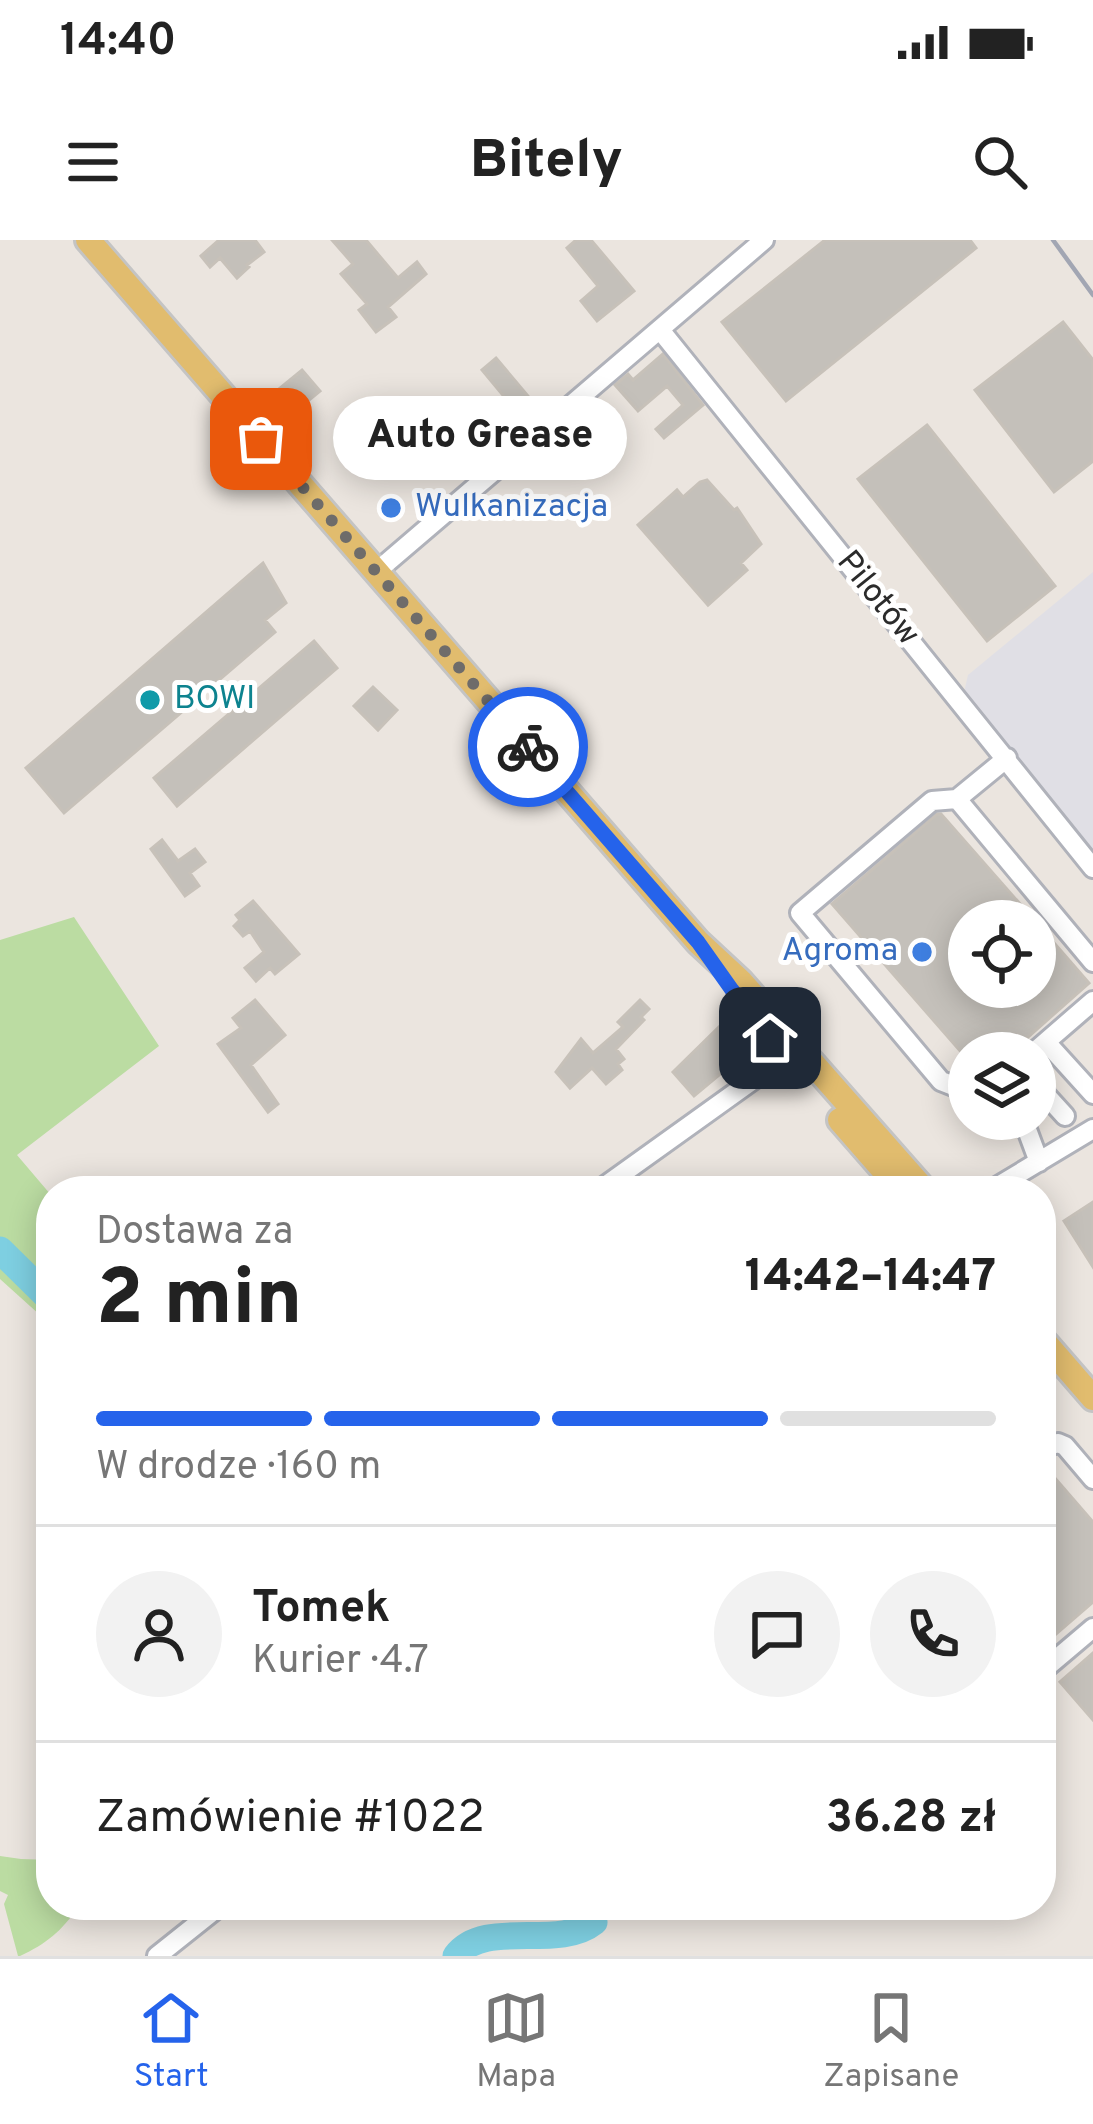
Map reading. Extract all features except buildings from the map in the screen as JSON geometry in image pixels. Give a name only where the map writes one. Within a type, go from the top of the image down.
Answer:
[{"type":"main road","points":[[88,240],[698,942],[740,981],[890,1176]]},
{"type":"main road","points":[[792,1052],[911,1176]]},
{"type":"main road","points":[[1056,1355],[1093,1398]]},
{"type":"street","points":[[376,572],[764,240]]},
{"type":"street","name":"Pilotów","points":[[661,331],[1093,868]]},
{"type":"street","points":[[948,1084],[800,913],[932,801],[957,799],[1006,758]]},
{"type":"street","points":[[957,799],[1093,962]]},
{"type":"street","points":[[1056,1034],[1093,1001]]},
{"type":"street","points":[[619,1176],[792,1052]]},
{"type":"street","points":[[1056,1062],[1093,1094]]},
{"type":"street","points":[[1056,1106],[1065,1116]]},
{"type":"street","points":[[1015,1176],[1093,1129]]},
{"type":"street","points":[[1031,1140],[1039,1162]]},
{"type":"street","points":[[1056,1443],[1065,1446],[1093,1479]]},
{"type":"street","points":[[1056,1659],[1093,1628]]},
{"type":"street","points":[[157,1956],[202,1920]]},
{"type":"shaded area","points":[[1093,572],[1093,856],[963,697],[968,675]]},
{"type":"green space","points":[[74,917],[159,1046],[17,1155],[36,1177],[36,1311],[0,1279],[0,940]]},
{"type":"green space","points":[[0,1856],[36,1860],[36,1920],[68,1920],[38,1947],[18,1956],[4,1904],[8,1895],[0,1891]]},
{"type":"green space","points":[[602,1920],[603,1924],[594,1936],[452,1956],[464,1942],[485,1932]]},
{"type":"waterway","points":[[0,1250],[36,1285]]},
{"type":"waterway","points":[[456,1956],[484,1939],[561,1934],[594,1920]]},
{"type":"railway","points":[[1053,240],[1093,295]]},
{"type":"way so far","points":[[261,439],[528,747]]},
{"type":"place","name":"Auto Grease","points":[[261,439]]},
{"type":"place","name":"Wulkanizacja","points":[[391,508]]},
{"type":"place","name":"BOWI","points":[[150,700]]},
{"type":"place","name":"Agroma","points":[[922,952]]},
{"type":"route","points":[[528,747],[698,942],[770,1038]]}]
